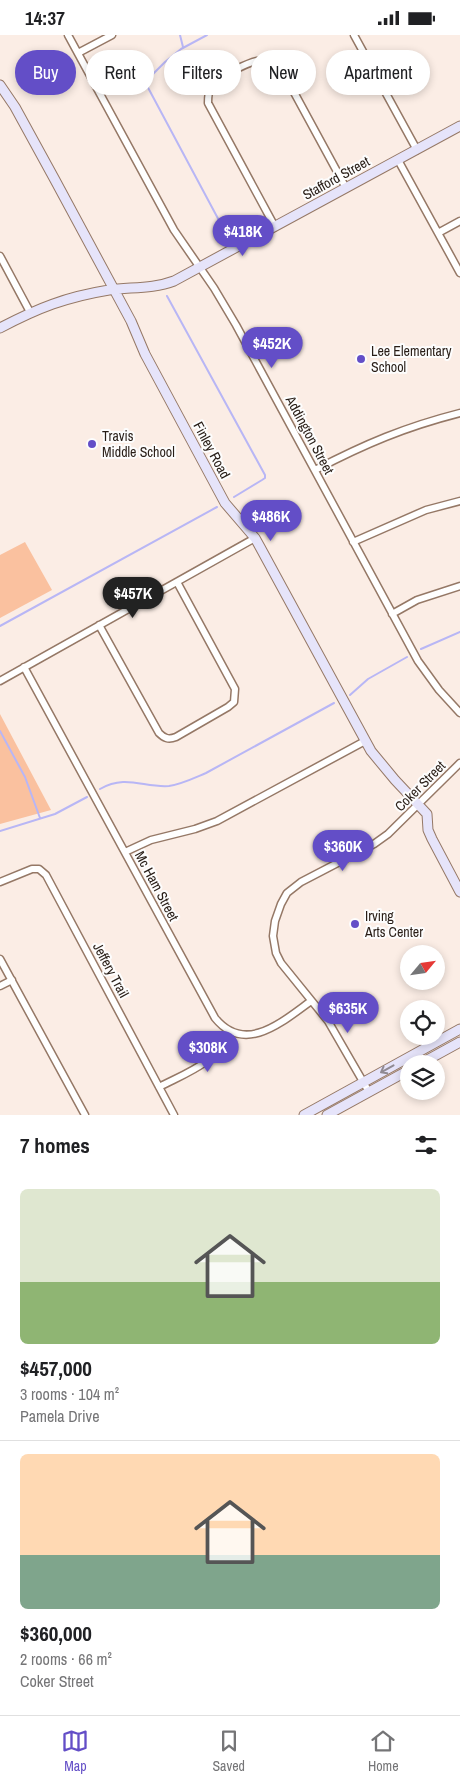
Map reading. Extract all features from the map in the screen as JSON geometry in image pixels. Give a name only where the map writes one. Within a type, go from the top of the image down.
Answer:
[{"type":"street","name":"Addington Street","points":[[68,35],[174,230],[233,319],[425,673],[460,713]]},
{"type":"street","points":[[78,53],[112,35]]},
{"type":"street","points":[[354,35],[417,149]]},
{"type":"street","points":[[275,227],[208,103],[209,90],[212,85],[251,62],[260,59],[269,60],[283,72],[346,189]]},
{"type":"street","name":"Finley Road","points":[[0,85],[15,107],[131,321],[145,354],[225,503],[255,538],[365,741],[378,761],[427,814],[428,830],[460,892]]},
{"type":"street","name":"Stafford Street","points":[[0,328],[30,312],[65,299],[114,290],[166,284],[346,189],[460,126]]},
{"type":"street","points":[[398,160],[460,273]]},
{"type":"street","points":[[438,233],[460,221]]},
{"type":"street","points":[[0,256],[30,312]]},
{"type":"street","points":[[315,471],[354,450],[393,433],[460,413]]},
{"type":"street","points":[[353,541],[426,510],[460,501]]},
{"type":"street","points":[[0,681],[255,538]]},
{"type":"street","points":[[100,625],[159,733],[163,737],[170,739],[218,713],[234,702],[235,689],[177,582]]},
{"type":"street","points":[[392,614],[418,600],[460,586]]},
{"type":"street","name":"Mc Ham Street","points":[[24,667],[214,1018],[229,1031]]},
{"type":"street","points":[[125,852],[152,840],[196,829],[218,821],[365,741]]},
{"type":"street","name":"Coker Street","points":[[369,1092],[338,1038],[281,963],[276,953],[273,936],[275,921],[287,893],[301,882],[374,844],[388,834],[460,763]]},
{"type":"street","name":"Jeffery Trail","points":[[3,880],[37,868],[46,875],[174,1115]]},
{"type":"street","points":[[0,959],[85,1115]]},
{"type":"street","points":[[0,986],[12,980]]},
{"type":"street","points":[[159,1087],[203,1064],[215,1055],[225,1042],[229,1031],[241,1035],[254,1035],[286,1019],[311,1001]]},
{"type":"street","points":[[306,1115],[460,1029]]},
{"type":"street","points":[[436,1055],[460,1042]]},
{"type":"street","points":[[327,1115],[400,1075]]},
{"type":"shaded area","points":[[25,542],[52,590],[0,618],[0,555]]},
{"type":"shaded area","points":[[0,714],[51,810],[0,824]]},
{"type":"waterway","points":[[180,35],[183,47]]},
{"type":"waterway","points":[[207,35],[181,49],[145,82],[230,241]]},
{"type":"waterway","points":[[167,296],[265,475],[265,478],[234,497]]},
{"type":"waterway","points":[[0,626],[217,507]]},
{"type":"waterway","points":[[421,649],[460,632]]},
{"type":"waterway","points":[[350,695],[368,679],[407,657]]},
{"type":"waterway","points":[[100,789],[118,782],[160,786],[169,786],[183,782],[206,773],[334,703]]},
{"type":"waterway","points":[[0,731],[25,777],[40,818]]},
{"type":"waterway","points":[[0,831],[55,814],[87,797]]},
{"type":"place","name":"Lee Elementary School","points":[[361,359]]},
{"type":"place","name":"Travis Middle School","points":[[92,444]]},
{"type":"place","name":"Irving Arts Center","points":[[355,924]]}]
